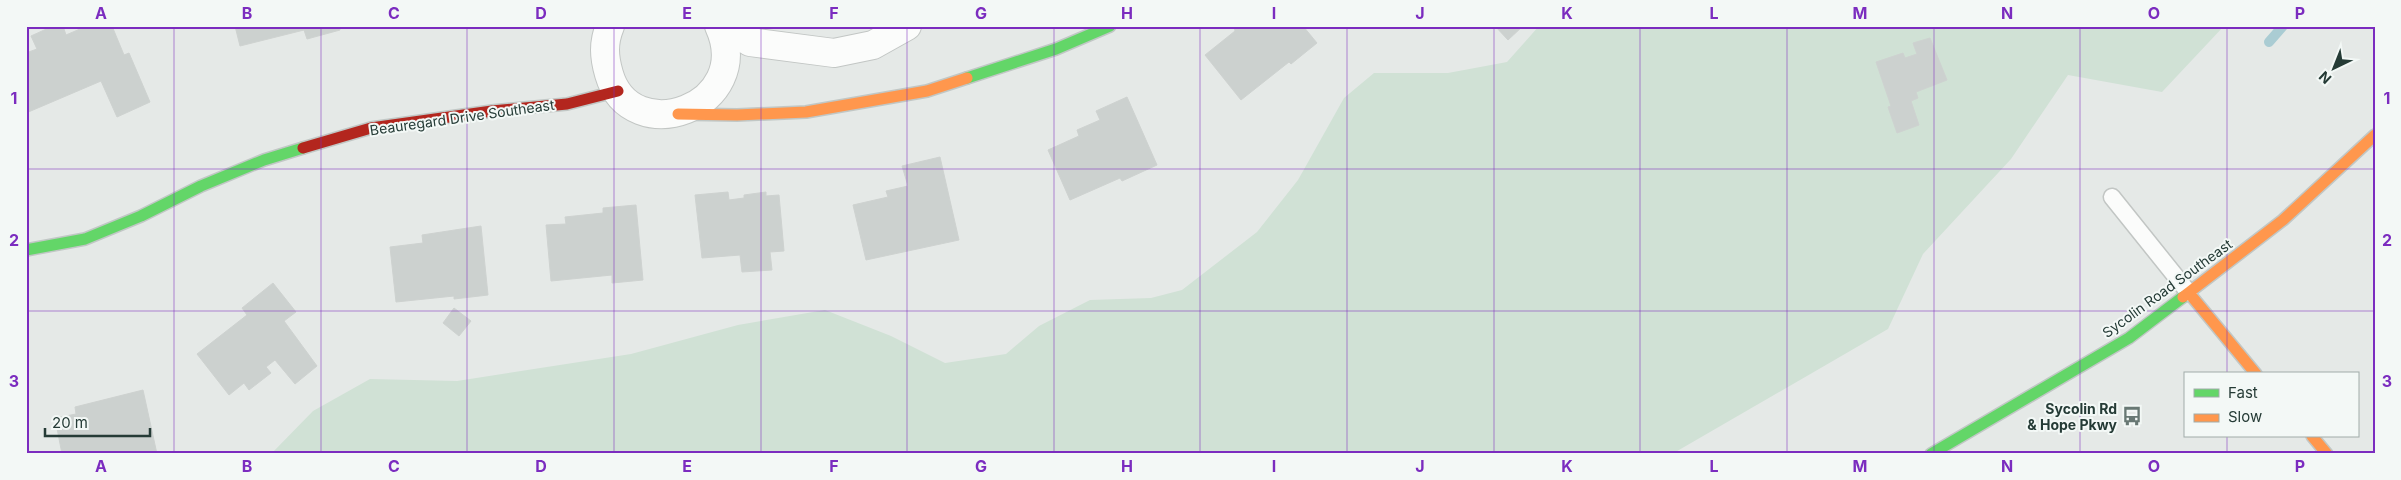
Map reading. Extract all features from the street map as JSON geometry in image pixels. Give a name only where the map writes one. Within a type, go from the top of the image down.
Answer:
[{"type":"street","points":[[678,114],[699,105],[714,90],[724,70],[726,50],[719,26]]},
{"type":"street","points":[[724,26],[750,42],[834,53],[873,45],[907,26]]},
{"type":"street","points":[[607,29],[604,57],[611,83],[624,99],[638,109],[659,114],[737,115],[806,112],[927,91],[1056,48],[1110,26]]},
{"type":"street","name":"Beauregard Drive Southeast","points":[[26,250],[85,239],[141,216],[201,186],[264,160],[371,128],[492,111],[566,104],[618,91]]},
{"type":"street","name":"Sycolin Road Southeast","points":[[1931,454],[2128,338],[2283,220],[2375,135]]},
{"type":"street","points":[[2189,293],[2254,372]]},
{"type":"street","points":[[2314,438],[2327,454]]},
{"type":"lane","points":[[2112,197],[2189,293]]},
{"type":"green space","points":[[1539,26],[2224,26],[2162,92],[2068,75],[2011,159],[1923,254],[1888,329],[1672,454],[271,454],[313,411],[370,379],[457,381],[631,354],[738,325],[825,310],[891,336],[945,363],[1006,354],[1039,326],[1090,300],[1151,298],[1182,290],[1257,232],[1298,180],[1344,98],[1374,73],[1448,73],[1507,62]]},
{"type":"building","points":[[53,26],[63,26],[66,35],[87,26],[112,26],[124,55],[129,53],[150,102],[117,117],[101,81],[26,113],[26,53],[37,49],[31,36]]},
{"type":"building","points":[[235,26],[339,26],[340,30],[307,39],[304,30],[240,46]]},
{"type":"building","points":[[1234,26],[1303,26],[1317,43],[1291,64],[1289,62],[1241,100],[1205,55],[1235,31]]},
{"type":"building","points":[[1495,26],[1523,26],[1508,40]]},
{"type":"building","points":[[1930,38],[1947,80],[1916,92],[1918,98],[1911,101],[1919,125],[1897,133],[1888,107],[1891,106],[1876,62],[1903,53],[1905,58],[1917,54],[1913,43]]},
{"type":"building","points":[[1127,97],[1157,165],[1122,181],[1120,178],[1070,200],[1048,150],[1079,136],[1077,130],[1100,120],[1096,111]]},
{"type":"building","points":[[940,157],[959,240],[866,260],[853,205],[888,197],[886,191],[908,186],[902,166]]},
{"type":"building","points":[[728,192],[729,200],[744,198],[744,195],[766,192],[766,196],[779,195],[784,251],[770,252],[772,270],[742,272],[740,255],[702,258],[695,195]]},
{"type":"building","points":[[636,205],[643,280],[612,283],[612,275],[551,281],[546,225],[566,224],[565,217],[603,213],[603,208]]},
{"type":"building","points":[[481,226],[488,295],[454,299],[454,296],[396,302],[390,247],[423,243],[422,235]]},
{"type":"building","points":[[273,283],[296,312],[284,321],[317,366],[295,384],[275,360],[266,367],[271,373],[249,390],[244,383],[229,395],[197,354],[247,315],[242,308]]},
{"type":"building","points":[[454,308],[471,321],[459,336],[443,323]]},
{"type":"building","points":[[143,390],[157,454],[62,454],[55,418],[76,414],[75,407]]},
{"type":"waterway","points":[[2269,42],[2283,26]]},
{"type":"traffic: fast","points":[[967,78],[1056,49],[1110,26]]},
{"type":"traffic: fast","points":[[26,250],[85,239],[141,216],[201,186],[264,160],[303,148]]},
{"type":"traffic: fast","points":[[1931,454],[2129,338],[2183,297]]},
{"type":"traffic: slow","points":[[678,114],[737,115],[806,112],[927,91],[967,78]]},
{"type":"traffic: slow","points":[[2183,297],[2283,220],[2375,135]]},
{"type":"traffic: slow","points":[[2189,293],[2254,372]]},
{"type":"traffic: slow","points":[[2314,438],[2327,454]]},
{"type":"traffic: jam","points":[[303,148],[371,128],[492,111],[567,104],[618,91]]},
{"type":"place","name":"Sycolin Rd & Hope Pkwy","points":[[2132,416]]}]
